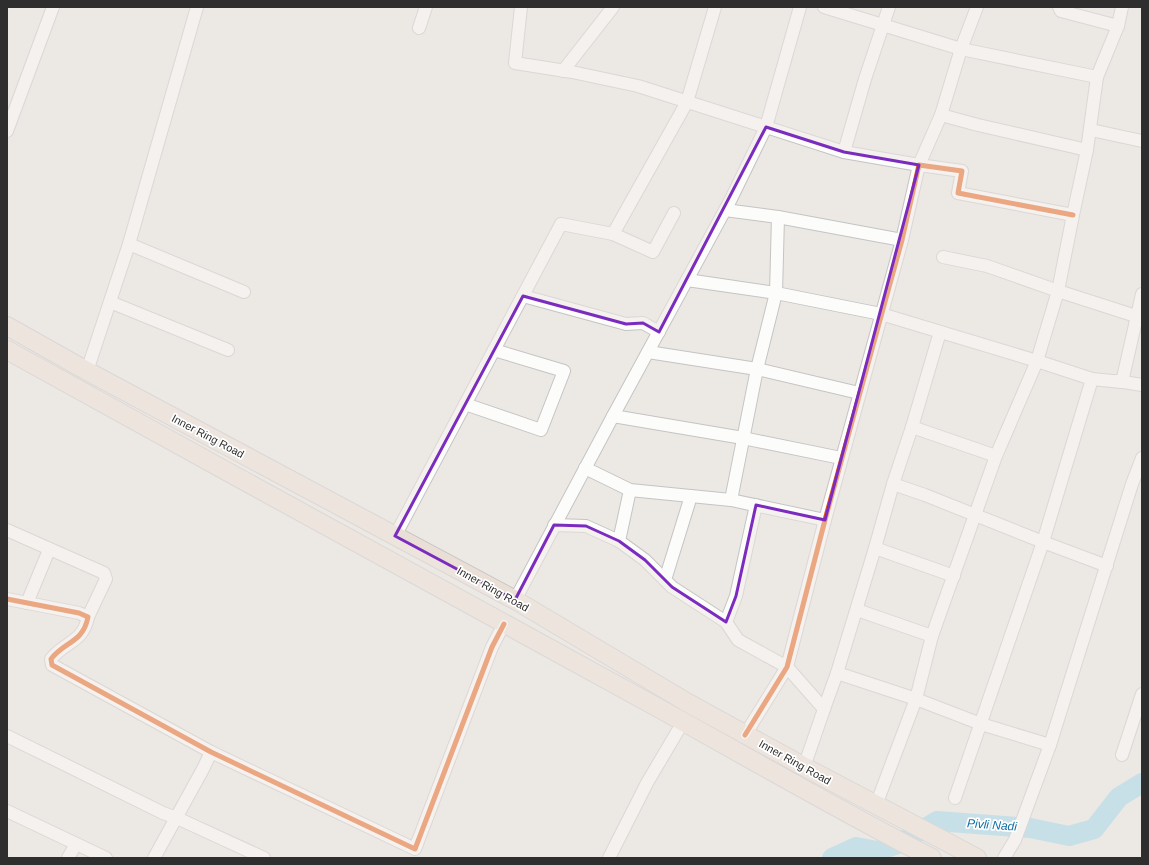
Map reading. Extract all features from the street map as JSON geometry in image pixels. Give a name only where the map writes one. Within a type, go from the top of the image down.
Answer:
[{"type":"highway","name":"Inner Ring Road","points":[[7,326],[87,371],[515,600],[745,735],[977,858]]},
{"type":"highway","name":"Inner Ring Road","points":[[7,350],[875,829],[928,856]]},
{"type":"street","points":[[7,131],[53,7]]},
{"type":"street","points":[[87,371],[129,244],[197,7]]},
{"type":"street","points":[[419,28],[426,7]]},
{"type":"street","points":[[521,7],[515,63],[638,86],[844,152],[962,171],[958,193],[1073,215]]},
{"type":"street","points":[[563,71],[613,7]]},
{"type":"street","points":[[613,234],[687,102],[715,7]]},
{"type":"street","points":[[515,600],[554,525],[725,210],[766,127],[800,7]]},
{"type":"street","points":[[824,7],[961,50],[1098,77]]},
{"type":"street","points":[[844,152],[882,25],[889,7]]},
{"type":"street","points":[[745,735],[787,667],[859,392],[902,240],[919,164],[941,115],[961,50],[977,7]]},
{"type":"street","points":[[1059,7],[1061,11],[1118,26]]},
{"type":"street","points":[[876,805],[916,699],[932,636],[996,456],[1037,361],[1058,291],[1091,130],[1098,77],[1118,26],[1122,7]]},
{"type":"street","points":[[941,115],[1087,150]]},
{"type":"street","points":[[1091,130],[1142,140]]},
{"type":"street","points":[[725,210],[778,216],[902,240]]},
{"type":"street","points":[[395,536],[561,224],[613,234],[653,252],[674,213]]},
{"type":"street","points":[[731,500],[757,369],[776,293],[778,216]]},
{"type":"street","points":[[129,244],[244,292]]},
{"type":"street","points":[[943,258],[987,266],[1058,291],[1140,317]]},
{"type":"street","points":[[687,280],[776,293],[881,314],[1092,379],[1122,382],[1140,317],[1142,294]]},
{"type":"street","points":[[523,296],[626,324],[643,323],[659,332]]},
{"type":"street","points":[[110,302],[228,350]]},
{"type":"street","points":[[804,767],[837,673],[857,610],[876,548],[893,484],[912,427],[940,332]]},
{"type":"street","points":[[465,404],[541,430],[564,371],[494,350]]},
{"type":"street","points":[[648,352],[757,369],[859,392]]},
{"type":"street","points":[[956,798],[1043,542],[1092,379]]},
{"type":"street","points":[[1117,381],[1142,385]]},
{"type":"street","points":[[613,416],[743,438],[842,458]]},
{"type":"street","points":[[912,427],[996,456]]},
{"type":"street","points":[[1004,858],[1015,840],[1050,745],[1132,484],[1142,458]]},
{"type":"street","points":[[585,468],[630,490],[731,500],[825,520]]},
{"type":"street","points":[[893,484],[1107,566]]},
{"type":"street","points":[[619,542],[630,490]]},
{"type":"street","points":[[665,580],[691,496]]},
{"type":"street","points":[[726,622],[736,596],[756,505]]},
{"type":"street","points":[[554,525],[586,526],[619,542],[645,560],[672,587],[726,622],[738,640],[787,667],[824,709]]},
{"type":"street","points":[[7,530],[104,574],[106,579],[88,617],[86,627],[82,634],[55,654],[51,659],[52,665],[212,752],[414,854],[492,647],[504,624]]},
{"type":"street","points":[[876,548],[954,576]]},
{"type":"street","points":[[27,603],[49,550]]},
{"type":"street","points":[[7,599],[80,613],[88,617]]},
{"type":"street","points":[[857,610],[932,636]]},
{"type":"street","points":[[837,673],[916,699],[981,724],[1050,745]]},
{"type":"street","points":[[1122,755],[1142,694]]},
{"type":"street","points":[[609,858],[647,783],[683,722]]},
{"type":"street","points":[[7,736],[163,813],[264,858]]},
{"type":"street","points":[[154,858],[212,752]]},
{"type":"street","points":[[7,811],[106,858]]},
{"type":"street","points":[[68,858],[76,844]]},
{"type":"highlighted area","points":[[766,127],[844,152],[919,165],[825,520],[756,505],[736,596],[726,622],[672,587],[645,560],[619,541],[586,526],[554,525],[515,600],[395,536],[523,296],[626,324],[643,323],[659,332]]},
{"type":"waterway","name":"Pivli Nadi","points":[[832,858],[856,847],[877,851],[898,844],[937,821],[1030,828],[1069,836],[1094,829],[1119,797],[1142,783]]},
{"type":"cycle path","points":[[745,735],[787,667],[825,520],[902,240],[919,165],[962,171],[958,193],[1073,215]]},
{"type":"cycle path","points":[[7,599],[79,613],[88,617],[86,626],[78,637],[62,648],[51,659],[52,665],[211,752],[415,849],[492,647],[504,624]]}]
